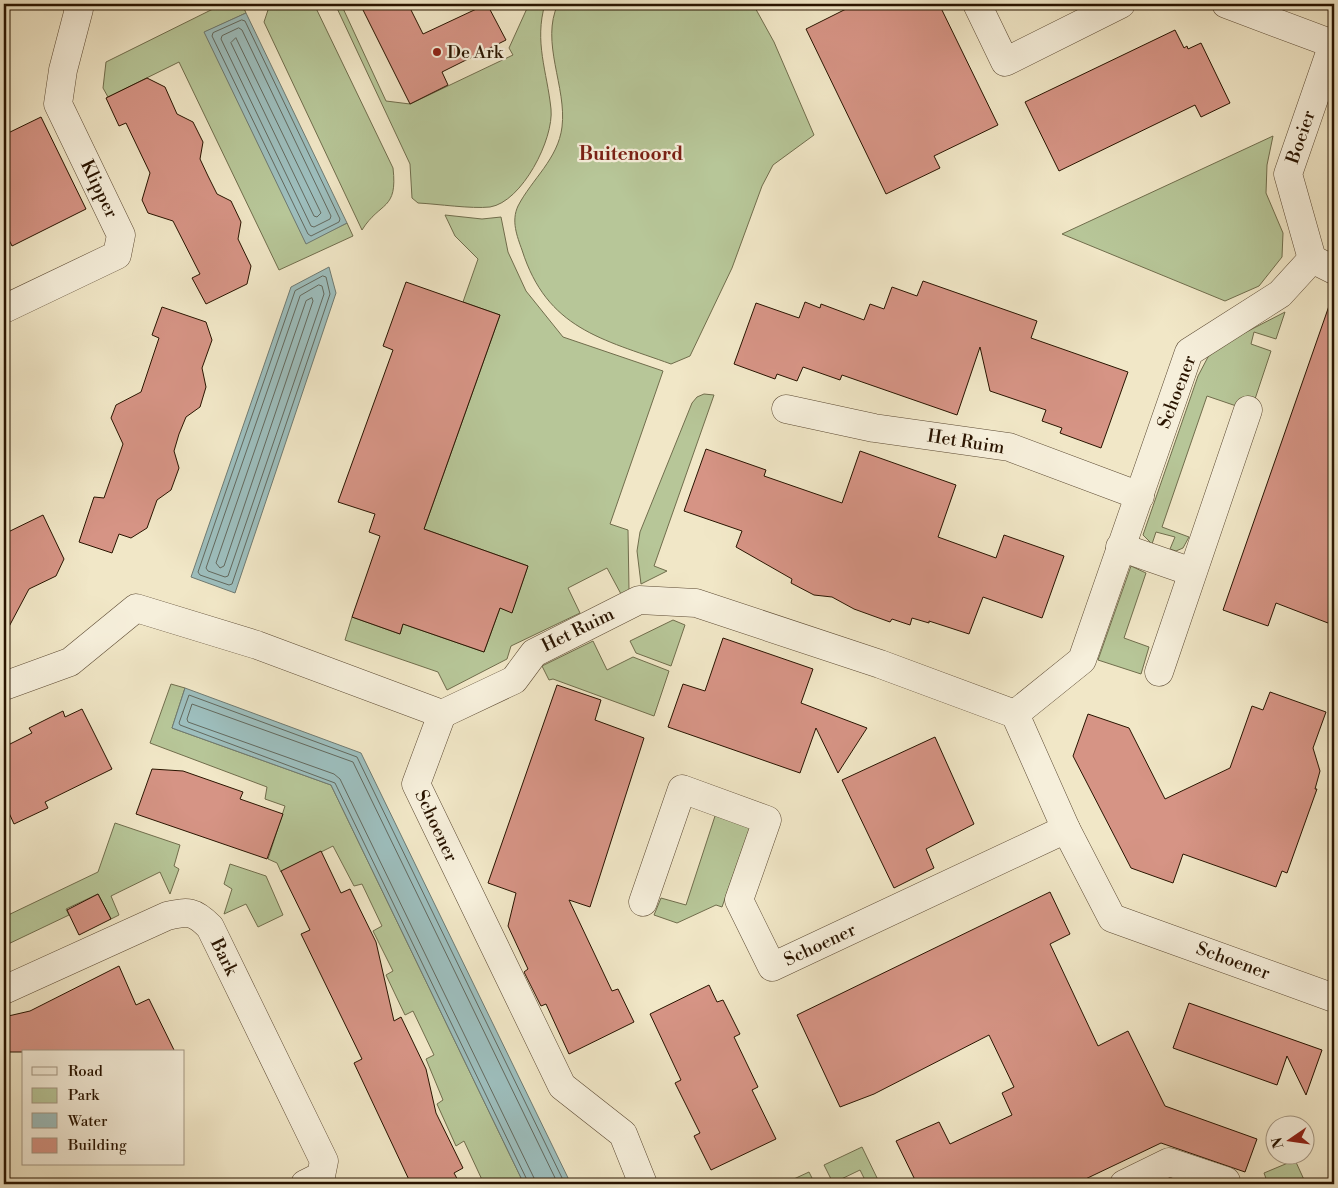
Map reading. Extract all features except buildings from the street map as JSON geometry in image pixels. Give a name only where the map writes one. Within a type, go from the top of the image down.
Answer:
[{"type":"street","name":"Klipper","points":[[4,309],[118,255],[121,236],[58,104],[63,70],[79,9],[76,4]]},
{"type":"street","points":[[977,4],[1005,62],[1121,4]]},
{"type":"street","name":"Boeier","points":[[1226,4],[1334,42],[1288,174],[1327,264]]},
{"type":"street","name":"Schoener","points":[[1327,264],[1189,352],[1082,660],[1015,714],[1066,829],[1112,918],[1334,998]]},
{"type":"street","name":"Het Ruim","points":[[786,409],[874,428],[1009,447],[1140,496]]},
{"type":"street","points":[[1159,672],[1248,410]]},
{"type":"street","points":[[1120,547],[1192,572]]},
{"type":"street","name":"Het Ruim","points":[[442,714],[514,680],[534,653],[639,600],[696,603],[880,664],[1015,714]]},
{"type":"street","points":[[4,686],[70,662],[136,608],[257,645],[442,714]]},
{"type":"street","name":"Schoener","points":[[442,714],[416,784],[562,1086],[623,1134],[643,1184]]},
{"type":"street","name":"Schoener","points":[[643,902],[682,789],[767,820],[739,900],[772,967],[1066,829]]},
{"type":"street","name":"Bark","points":[[4,990],[167,916],[183,912],[197,914],[210,927],[324,1161],[321,1176],[305,1184]]},
{"type":"street","points":[[1124,1184],[1170,1162],[1226,1181]]},
{"type":"green space","points":[[223,4],[242,4],[246,13],[205,32],[306,243],[347,223],[353,236],[279,270],[179,62],[108,97],[103,88],[106,62]]},
{"type":"green space","points":[[270,4],[314,4],[393,168],[394,182],[390,199],[362,230],[264,22]]},
{"type":"green space","points":[[335,4],[341,4],[386,101],[410,104],[513,55],[509,48],[529,4],[545,4],[542,18],[541,44],[551,109],[551,122],[534,167],[513,194],[502,203],[490,207],[418,203],[412,198],[410,164]]},
{"type":"green space","points":[[558,4],[753,4],[774,42],[814,135],[773,165],[762,186],[732,268],[690,356],[671,364],[600,338],[562,314],[546,298],[533,277],[518,239],[515,217],[518,206],[550,159],[560,138],[562,127],[563,112],[552,34],[553,19]]},
{"type":"green space","points":[[1273,136],[1267,165],[1266,193],[1283,233],[1282,257],[1259,286],[1225,301],[1062,234]]},
{"type":"green space","points":[[445,215],[482,219],[501,217],[508,252],[526,291],[563,337],[663,371],[610,524],[628,530],[629,590],[621,594],[607,568],[568,588],[580,613],[511,646],[507,659],[447,690],[438,672],[345,640],[352,617],[400,634],[403,624],[484,652],[500,608],[512,612],[528,566],[424,529],[500,315],[463,302],[478,259],[455,236]]},
{"type":"green space","points":[[1285,312],[1276,339],[1254,332],[1251,344],[1271,351],[1251,411],[1207,396],[1162,527],[1189,537],[1183,548],[1176,551],[1170,549],[1175,537],[1156,532],[1152,544],[1143,535],[1198,376],[1208,357],[1221,345]]},
{"type":"green space","points":[[704,394],[714,395],[654,566],[667,571],[641,584],[637,551],[640,532],[692,403],[697,397]]},
{"type":"green space","points":[[1131,566],[1146,573],[1124,638],[1149,647],[1141,674],[1098,660]]},
{"type":"green space","points":[[673,620],[685,625],[671,666],[636,653],[630,641]]},
{"type":"green space","points":[[593,641],[607,670],[633,657],[669,671],[654,716],[553,679],[549,680],[542,666]]},
{"type":"green space","points":[[171,684],[185,688],[172,728],[331,785],[524,1184],[484,1184],[464,1141],[456,1146],[437,1104],[443,1100],[426,1059],[434,1055],[413,1011],[405,1015],[386,975],[393,971],[373,931],[382,926],[362,884],[354,886],[333,846],[281,872],[277,863],[268,859],[285,806],[265,799],[267,787],[150,743]]},
{"type":"green space","points":[[716,813],[751,825],[722,907],[716,905],[677,923],[654,915],[661,898],[686,905]]},
{"type":"green space","points":[[115,823],[180,845],[174,866],[179,869],[170,894],[160,872],[111,896],[119,915],[111,919],[98,894],[66,909],[69,915],[4,946],[4,917],[98,872]]},
{"type":"green space","points":[[230,864],[266,876],[283,915],[258,927],[246,904],[224,914],[232,889],[224,884]]},
{"type":"green space","points":[[862,1147],[880,1184],[867,1184],[860,1170],[833,1183],[824,1165]]},
{"type":"green space","points":[[1281,1166],[1298,1166],[1306,1184],[1268,1184],[1264,1173]]},
{"type":"green space","points":[[809,1172],[815,1184],[783,1184]]},
{"type":"water","points":[[246,13],[347,223],[306,244],[204,32]]},
{"type":"water","points":[[329,267],[336,293],[235,593],[191,577],[291,287]]},
{"type":"water","points":[[185,688],[361,753],[571,1184],[524,1184],[331,785],[172,728]]},
{"type":"place","name":"De Ark","points":[[437,52]]},
{"type":"district","name":"Buitenoord","points":[[631,154]]}]
